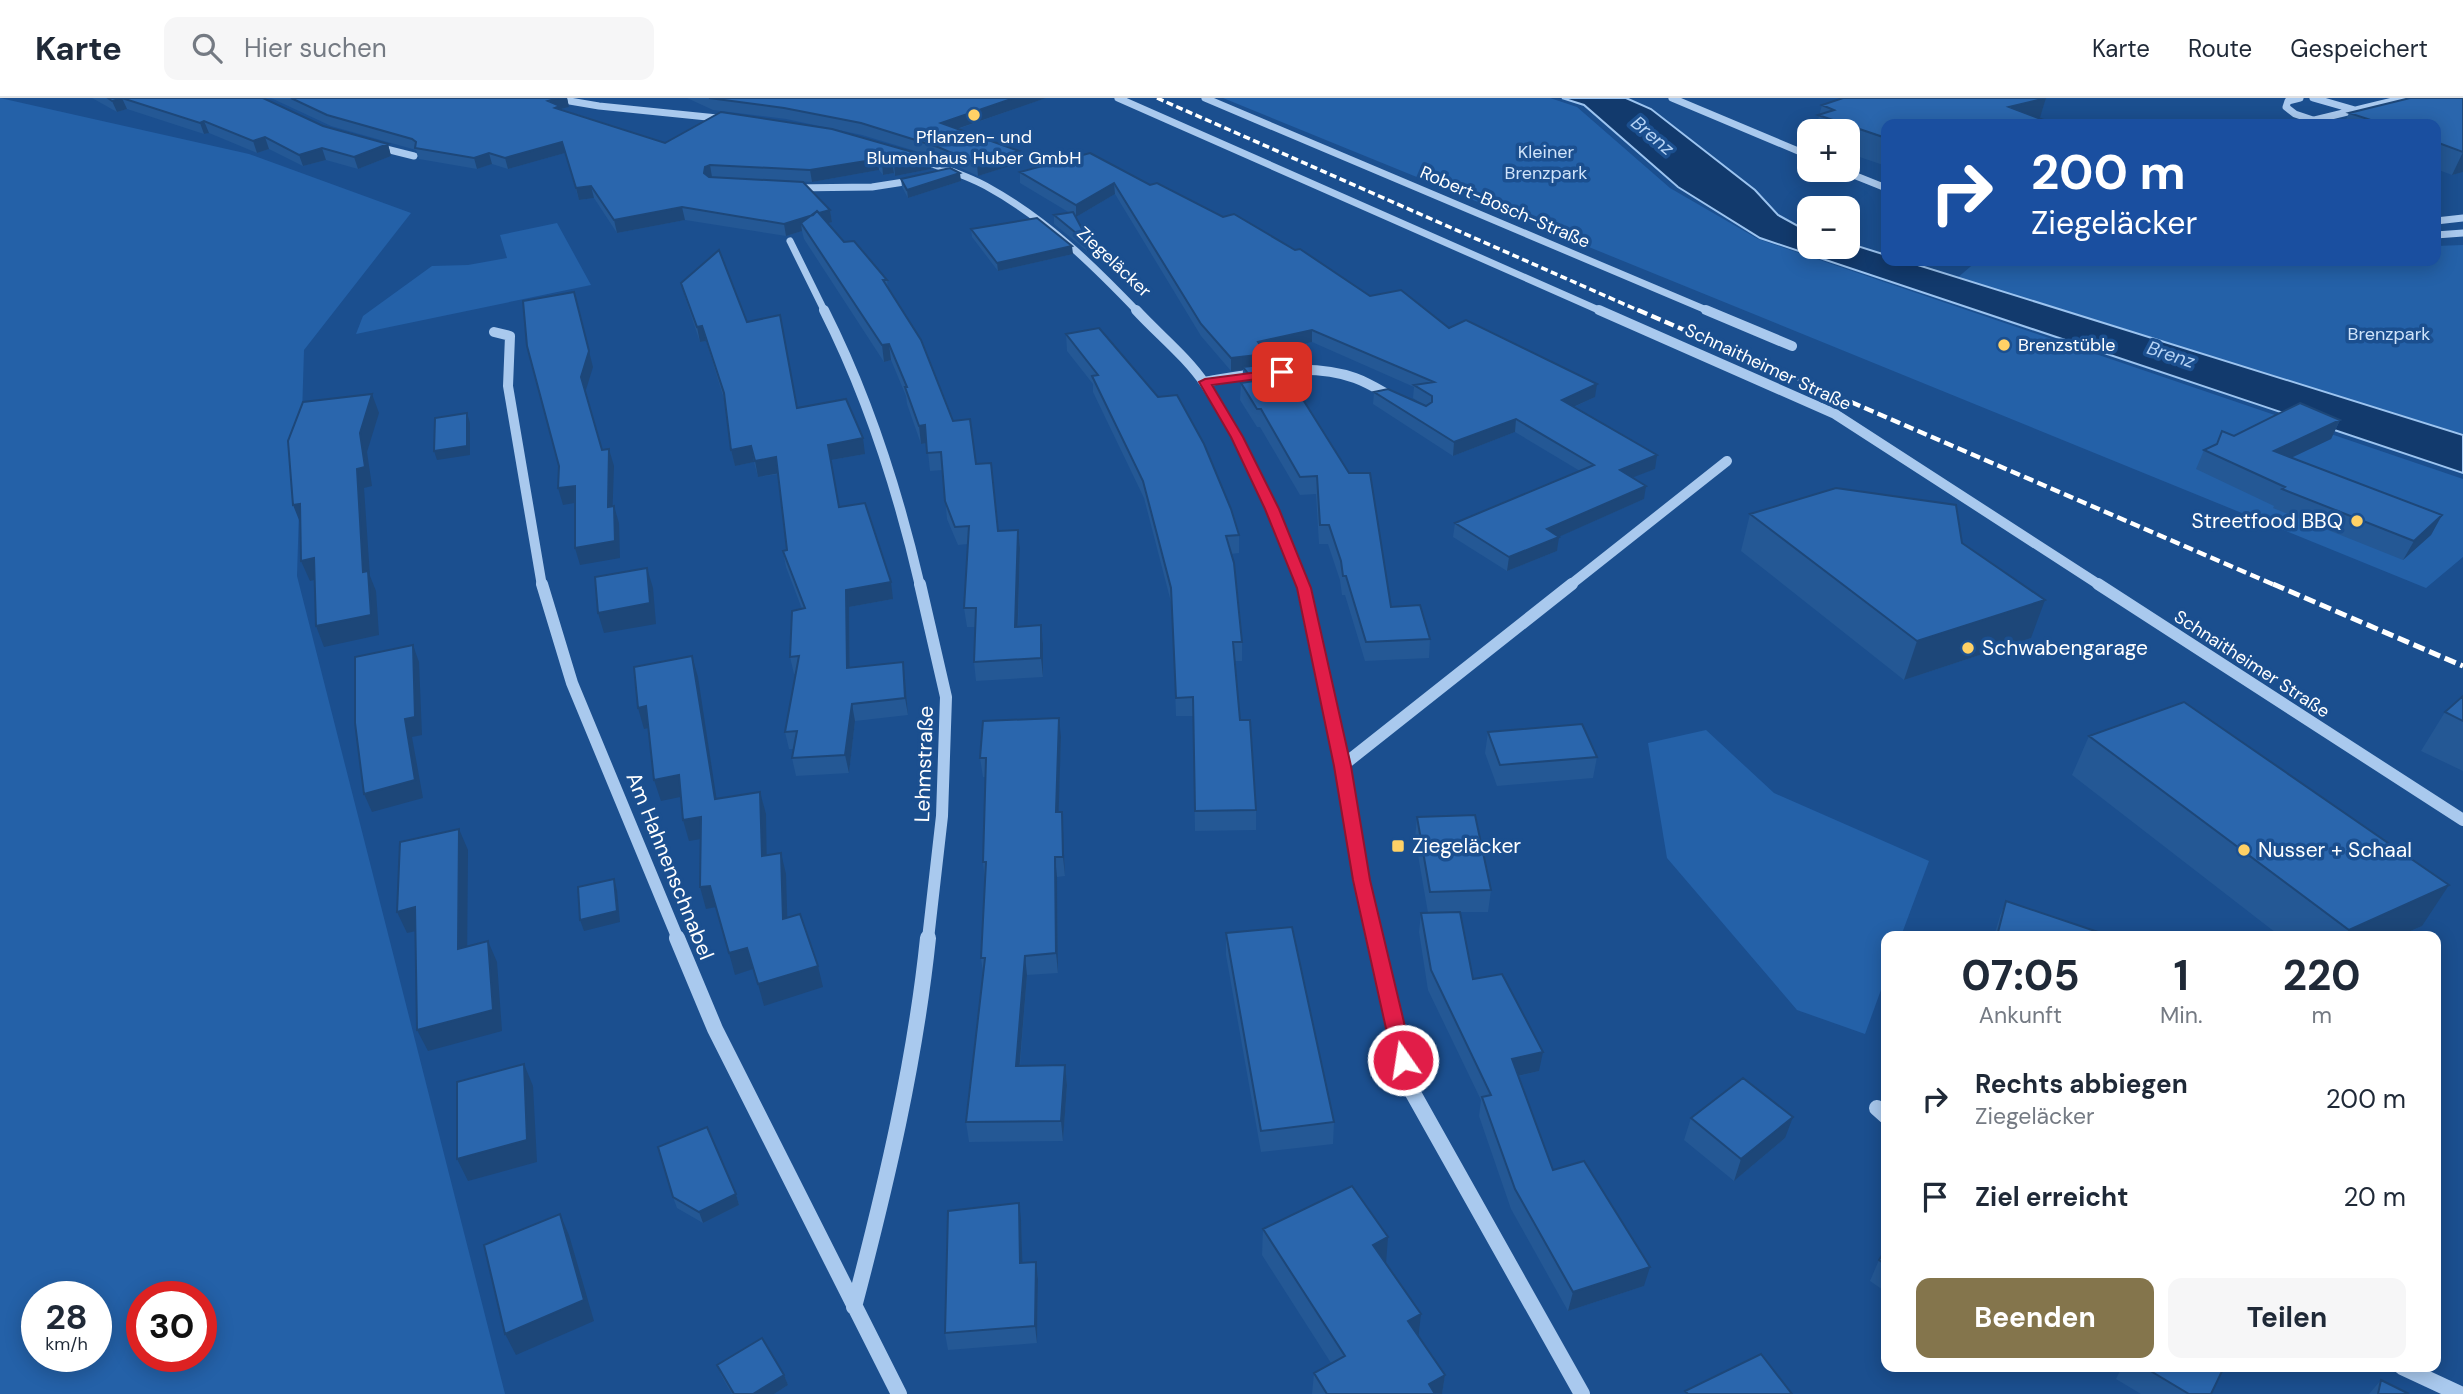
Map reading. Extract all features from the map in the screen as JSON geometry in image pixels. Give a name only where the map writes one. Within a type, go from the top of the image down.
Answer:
[{"type":"street","points":[[552,98],[599,106],[738,121]]},
{"type":"street","name":"Schnaitheimer Straße","points":[[1118,98],[1835,414],[2463,820]]},
{"type":"street","name":"Robert-Bosch-Straße","points":[[1205,98],[1792,346]]},
{"type":"street","points":[[1672,98],[1797,151]]},
{"type":"street","points":[[2300,98],[2288,101],[2287,107],[2295,114],[2311,119]]},
{"type":"street","points":[[2313,98],[2355,110]]},
{"type":"street","points":[[2318,119],[2405,98]]},
{"type":"street","points":[[369,145],[414,156]]},
{"type":"street","name":"Ziegeläcker","points":[[902,153],[984,185],[1035,217],[1086,256],[1205,382],[1237,437],[1266,497],[1304,588],[1342,766],[1362,880],[1409,1086],[1582,1394]]},
{"type":"street","points":[[783,188],[872,187],[921,180],[951,170]]},
{"type":"street","points":[[1861,178],[1881,184]]},
{"type":"street","points":[[2441,220],[2463,218]]},
{"type":"street","points":[[2441,235],[2463,233]]},
{"type":"street","name":"Lehmstraße","points":[[790,241],[835,331],[870,417],[902,508],[946,696],[942,816],[920,1014],[886,1184],[854,1307]]},
{"type":"street","name":"Am Hahnenschnabel","points":[[494,332],[510,336],[508,386],[522,478],[544,596],[572,683],[715,1029],[899,1394]]},
{"type":"street","points":[[1205,382],[1246,375],[1323,373],[1351,376],[1400,401]]},
{"type":"street","points":[[1342,766],[1727,461]]},
{"type":"street","points":[[2413,1372],[2460,1394]]},
{"type":"green space","points":[[0,98],[249,154],[411,213],[304,350],[297,576],[505,1394],[0,1394]]},
{"type":"green space","name":"Kleiner Brenzpark","points":[[1223,98],[1550,98],[1577,107],[1670,188],[1758,239],[1797,252],[1797,259],[1817,259],[2463,479],[2463,557],[2426,588]]},
{"type":"green space","points":[[557,223],[591,285],[356,334],[363,316],[432,266],[468,265],[507,258],[500,235]]},
{"type":"green space","name":"Brenzpark","points":[[2463,245],[2463,434],[1956,279],[1971,266],[2441,266],[2441,246]]},
{"type":"green space","points":[[1706,730],[1774,793],[1929,861],[1903,931],[1881,931],[1881,990],[1865,1034],[1797,1010],[1667,858],[1648,743]]},
{"type":"water","name":"Brenz","points":[[1562,98],[1626,98],[1651,109],[1755,190],[1778,215],[1797,225],[1797,250],[1760,238],[1678,187],[1584,105]]},
{"type":"water","name":"Brenz","points":[[1860,247],[1881,253],[1881,266],[1921,266],[2463,435],[2463,473],[1823,259],[1860,259]]},
{"type":"building","points":[[122,98],[263,98],[323,126],[388,144],[354,157],[322,148],[299,155],[265,137],[253,141],[204,121],[200,123]]},
{"type":"building","points":[[291,98],[558,98],[548,101],[560,106],[555,108],[665,143],[721,112],[832,129],[930,157],[894,164],[882,163],[878,159],[810,170],[710,165],[705,167],[704,173],[709,177],[803,182],[830,210],[819,213],[817,211],[813,215],[784,224],[682,207],[614,220],[591,186],[576,188],[562,142],[505,158],[489,153],[474,158],[415,148],[416,142],[412,139],[327,115]]},
{"type":"building","points":[[709,98],[1014,98],[941,123],[1019,151],[977,164],[938,147],[861,123],[784,108]]},
{"type":"building","points":[[1843,98],[2046,98],[2009,107],[2041,119],[1881,119],[1881,136],[1860,129],[1860,119],[1830,119],[1818,115],[1834,110],[1822,105]]},
{"type":"building","points":[[2410,98],[2463,98],[2463,152],[2441,144],[2441,119],[2368,119],[2349,113]]},
{"type":"building","points":[[1090,153],[1150,185],[1157,183],[1223,217],[1234,214],[1295,250],[1300,249],[1370,296],[1401,290],[1449,328],[1466,320],[1597,384],[1562,400],[1657,455],[1620,470],[1646,486],[1547,529],[1559,537],[1509,557],[1455,523],[1594,465],[1516,419],[1454,442],[1374,392],[1388,389],[1426,406],[1432,402],[1432,396],[1414,385],[1434,382],[1312,330],[1258,342],[1266,354],[1231,358],[1201,324],[1114,183],[1076,205],[1020,172]]},
{"type":"building","points":[[950,168],[960,173],[907,190],[901,179]]},
{"type":"building","points":[[817,211],[844,242],[854,241],[887,280],[883,280],[921,340],[953,421],[970,419],[976,464],[991,463],[998,531],[1018,530],[1015,627],[1041,625],[1041,658],[974,662],[976,608],[964,608],[969,526],[955,527],[945,501],[941,452],[927,453],[925,425],[919,426],[907,387],[889,344],[882,345],[801,223]]},
{"type":"building","points":[[1073,212],[1089,242],[1054,215]]},
{"type":"building","points":[[1037,218],[1072,246],[997,263],[971,229]]},
{"type":"building","points":[[719,250],[747,322],[780,315],[797,408],[846,399],[863,438],[828,445],[839,507],[865,503],[891,582],[846,590],[847,668],[903,662],[905,698],[852,704],[845,755],[792,758],[797,731],[785,732],[799,656],[790,657],[792,611],[805,608],[783,551],[787,550],[776,457],[755,461],[751,446],[731,450],[724,393],[702,326],[697,327],[681,283]]},
{"type":"building","points":[[574,292],[589,351],[581,377],[602,450],[609,449],[608,507],[614,506],[615,541],[575,548],[575,486],[558,488],[559,466],[527,346],[523,301]]},
{"type":"building","points":[[1099,328],[1158,397],[1177,395],[1204,444],[1231,509],[1239,535],[1226,536],[1234,563],[1242,642],[1233,642],[1240,720],[1250,720],[1256,810],[1195,811],[1193,697],[1176,698],[1171,588],[1143,481],[1092,376],[1098,375],[1066,334]]},
{"type":"building","points":[[1276,363],[1300,399],[1302,398],[1349,473],[1370,473],[1391,607],[1420,605],[1430,639],[1366,642],[1329,525],[1320,525],[1317,476],[1300,477],[1261,409],[1257,409],[1241,383],[1254,381],[1243,367]]},
{"type":"building","points":[[372,394],[360,433],[365,467],[357,469],[363,572],[368,571],[371,615],[316,626],[314,558],[301,561],[300,504],[293,505],[288,441],[303,402]]},
{"type":"building","points":[[2300,403],[2340,420],[2274,451],[2442,515],[2414,541],[2282,489],[2285,487],[2204,450],[2217,444],[2222,431],[2234,436]]},
{"type":"building","points":[[467,413],[467,446],[434,451],[435,418]]},
{"type":"building","points":[[1836,488],[1956,505],[1962,543],[2045,600],[1917,641],[1750,514]]},
{"type":"building","points":[[647,568],[650,603],[598,613],[595,577]]},
{"type":"building","points":[[413,645],[415,717],[405,719],[415,780],[364,794],[355,723],[355,657]]},
{"type":"building","points":[[692,656],[715,799],[760,792],[762,856],[781,853],[783,919],[800,914],[818,966],[758,984],[747,948],[729,953],[710,886],[700,887],[701,817],[683,820],[679,775],[654,780],[646,706],[638,708],[634,667]]},
{"type":"building","points":[[2463,696],[2463,721],[2445,712]]},
{"type":"building","points":[[2184,702],[2449,885],[2349,930],[2089,736]]},
{"type":"building","points":[[1059,718],[1056,812],[1062,812],[1063,857],[1055,857],[1056,953],[1025,956],[1016,1066],[1065,1065],[1061,1121],[966,1122],[985,958],[981,958],[986,862],[983,862],[986,758],[980,758],[983,721]]},
{"type":"building","points":[[1582,724],[1597,757],[1500,765],[1488,732]]},
{"type":"building","points":[[1475,815],[1491,890],[1430,892],[1417,817]]},
{"type":"building","points":[[459,829],[458,949],[488,941],[493,1010],[417,1030],[415,907],[397,912],[400,842]]},
{"type":"building","points":[[614,879],[617,911],[580,920],[578,887]]},
{"type":"building","points":[[2006,901],[2095,931],[1998,931]]},
{"type":"building","points":[[1460,912],[1473,979],[1502,974],[1543,1052],[1512,1059],[1553,1170],[1584,1161],[1650,1267],[1573,1292],[1515,1189],[1482,1097],[1491,1095],[1431,970],[1421,913]]},
{"type":"building","points":[[1292,927],[1334,1122],[1261,1131],[1226,933]]},
{"type":"building","points":[[524,1064],[527,1140],[457,1159],[457,1082]]},
{"type":"building","points":[[1743,1078],[1793,1117],[1741,1159],[1691,1118]]},
{"type":"building","points":[[707,1127],[736,1194],[699,1212],[673,1197],[658,1147]]},
{"type":"building","points":[[1352,1186],[1388,1237],[1373,1245],[1421,1314],[1408,1321],[1445,1375],[1429,1384],[1435,1394],[1327,1394],[1314,1373],[1345,1356],[1263,1229]]},
{"type":"building","points":[[1019,1203],[1020,1263],[1036,1262],[1035,1326],[945,1333],[948,1211]]},
{"type":"building","points":[[560,1214],[584,1300],[505,1334],[484,1245]]},
{"type":"building","points":[[762,1338],[784,1375],[753,1394],[734,1394],[717,1365]]},
{"type":"building","points":[[1761,1354],[1792,1394],[1688,1394],[1685,1391]]},
{"type":"building","points":[[2152,1372],[2222,1372],[2211,1394],[2189,1394]]},
{"type":"building","points":[[2381,1380],[2409,1394],[2378,1394]]},
{"type":"railway","points":[[1157,98],[1642,312]]},
{"type":"railway","points":[[1638,310],[2277,586]]},
{"type":"railway","points":[[2273,584],[2463,666]]},
{"type":"place","name":"Pflanzen- und Blumenhaus Huber GmbH","points":[[974,115]]},
{"type":"place","name":"Brenzstüble","points":[[2004,345]]},
{"type":"place","name":"Streetfood BBQ","points":[[2357,521]]},
{"type":"place","name":"Schwabengarage","points":[[1968,648]]},
{"type":"place","name":"Ziegeläcker","points":[[1398,846]]},
{"type":"place","name":"Nusser + Schaal","points":[[2244,850]]},
{"type":"route","points":[[1282,372],[1205,382],[1237,437],[1272,509],[1304,588],[1342,766],[1362,880],[1403,1060]]}]
